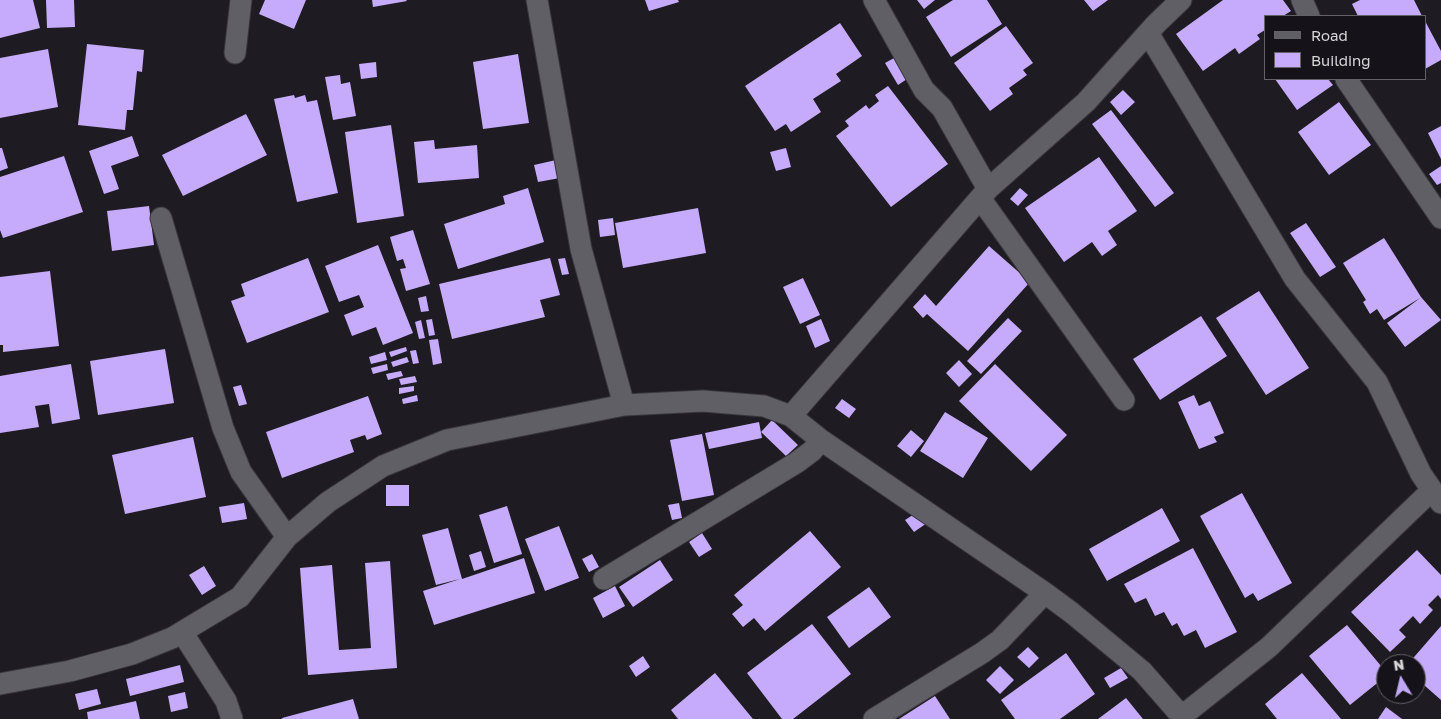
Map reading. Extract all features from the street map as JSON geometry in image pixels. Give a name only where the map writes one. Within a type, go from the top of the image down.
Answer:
[{"type":"street","points":[[235,53],[240,0]]},
{"type":"street","points":[[537,0],[581,249],[624,405]]},
{"type":"street","points":[[874,0],[924,90],[942,108],[984,193],[1124,400]]},
{"type":"street","points":[[791,416],[984,193],[1086,102],[1148,33],[1181,0]]},
{"type":"street","points":[[1302,0],[1309,15]]},
{"type":"street","points":[[0,684],[70,671],[123,656],[172,638],[240,597],[287,537],[328,502],[383,466],[447,440],[624,405],[703,401],[764,406],[791,416],[821,440],[1045,593],[1142,671],[1183,717],[1270,647],[1436,496],[1421,474],[1377,382],[1294,279],[1148,33]]},
{"type":"street","points":[[1347,80],[1441,218]]},
{"type":"street","points":[[161,218],[223,428],[241,472],[287,537]]},
{"type":"street","points":[[604,579],[796,463],[812,451],[821,440]]},
{"type":"street","points":[[874,719],[1000,640],[1045,593]]},
{"type":"street","points":[[182,632],[226,702],[232,719]]},
{"type":"building","points":[[0,0],[33,0],[40,28],[0,38]]},
{"type":"building","points":[[46,0],[74,0],[75,27],[47,28]]},
{"type":"building","points":[[265,0],[306,0],[294,29],[259,14]]},
{"type":"building","points":[[372,0],[406,0],[407,1],[373,7]]},
{"type":"building","points":[[645,0],[678,0],[679,2],[649,11]]},
{"type":"building","points":[[917,0],[935,0],[924,9]]},
{"type":"building","points":[[953,0],[987,0],[1002,24],[951,57],[926,17]]},
{"type":"building","points":[[1084,0],[1108,0],[1093,11]]},
{"type":"building","points":[[1223,0],[1283,0],[1291,11],[1285,15],[1264,15],[1264,31],[1257,35],[1260,39],[1239,54],[1235,48],[1203,71],[1176,34]]},
{"type":"building","points":[[1360,0],[1414,0],[1422,15],[1358,15],[1352,4]]},
{"type":"building","points":[[840,23],[862,56],[836,74],[841,81],[813,99],[821,112],[791,132],[786,124],[775,131],[745,86]]},
{"type":"building","points":[[1426,23],[1441,51],[1441,60],[1426,68]]},
{"type":"building","points":[[1006,26],[1033,63],[1023,70],[1027,75],[1009,88],[1013,94],[990,111],[954,63]]},
{"type":"building","points":[[87,44],[144,50],[142,72],[137,71],[133,110],[127,110],[125,130],[78,125]]},
{"type":"building","points":[[48,49],[58,107],[0,118],[0,58]]},
{"type":"building","points":[[518,54],[529,123],[483,129],[473,62]]},
{"type":"building","points":[[894,58],[907,79],[898,85],[885,63]]},
{"type":"building","points":[[376,62],[377,77],[361,79],[359,64]]},
{"type":"building","points":[[340,75],[341,84],[350,82],[356,116],[333,120],[325,77]]},
{"type":"building","points":[[1276,80],[1329,80],[1333,85],[1297,110]]},
{"type":"building","points":[[888,86],[948,164],[891,207],[836,136],[849,126],[845,121],[866,105],[869,109],[879,101],[875,95]]},
{"type":"building","points":[[1123,90],[1135,102],[1121,115],[1110,102]]},
{"type":"building","points":[[294,95],[295,98],[305,95],[307,102],[317,100],[338,193],[297,202],[274,99]]},
{"type":"building","points":[[1339,102],[1371,145],[1329,175],[1298,132]]},
{"type":"building","points":[[1111,110],[1174,193],[1155,207],[1092,124]]},
{"type":"building","points":[[246,114],[267,155],[183,196],[162,155]]},
{"type":"building","points":[[391,125],[404,216],[357,223],[345,132]]},
{"type":"building","points":[[1441,126],[1441,159],[1428,133]]},
{"type":"building","points":[[132,136],[139,156],[111,166],[119,189],[104,194],[89,151]]},
{"type":"building","points":[[434,140],[435,149],[477,145],[479,178],[418,183],[414,142]]},
{"type":"building","points":[[0,148],[2,148],[8,168],[0,171]]},
{"type":"building","points":[[786,148],[791,167],[776,171],[770,152]]},
{"type":"building","points":[[64,156],[83,212],[3,238],[0,230],[0,177]]},
{"type":"building","points":[[1099,157],[1137,211],[1108,231],[1117,245],[1102,256],[1092,242],[1064,262],[1025,208]]},
{"type":"building","points":[[556,160],[560,178],[538,182],[534,165]]},
{"type":"building","points":[[1441,166],[1441,183],[1437,185],[1429,174]]},
{"type":"building","points":[[528,188],[544,242],[458,269],[444,224],[505,204],[503,196]]},
{"type":"building","points":[[1020,188],[1028,195],[1018,206],[1010,199]]},
{"type":"building","points":[[149,206],[154,245],[112,251],[107,211]]},
{"type":"building","points":[[698,208],[706,253],[623,268],[615,223]]},
{"type":"building","points":[[613,218],[615,235],[600,237],[598,220]]},
{"type":"building","points":[[1306,223],[1336,267],[1320,277],[1290,233]]},
{"type":"building","points":[[413,230],[430,284],[406,291],[400,269],[406,268],[403,259],[397,261],[390,237]]},
{"type":"building","points":[[1384,238],[1421,297],[1441,320],[1405,347],[1387,323],[1420,298],[1384,320],[1377,309],[1370,314],[1363,302],[1366,300],[1343,263]]},
{"type":"building","points":[[378,245],[413,333],[383,345],[376,327],[352,336],[344,315],[364,307],[359,295],[339,302],[325,266]]},
{"type":"building","points":[[989,246],[1030,282],[968,351],[927,314],[923,318],[913,307],[925,294],[936,306]]},
{"type":"building","points":[[308,258],[329,312],[247,343],[231,301],[245,296],[241,284]]},
{"type":"building","points":[[550,258],[560,295],[540,300],[545,317],[452,339],[439,284]]},
{"type":"building","points":[[565,258],[569,274],[562,275],[558,259]]},
{"type":"building","points":[[50,271],[59,346],[3,352],[3,345],[0,345],[0,277]]},
{"type":"building","points":[[803,278],[820,315],[800,324],[783,287]]},
{"type":"building","points":[[1259,291],[1309,368],[1266,395],[1216,318]]},
{"type":"building","points":[[426,296],[429,311],[421,312],[418,298]]},
{"type":"building","points":[[1201,316],[1227,356],[1160,400],[1133,359]]},
{"type":"building","points":[[1008,318],[1022,331],[981,374],[967,361]]},
{"type":"building","points":[[432,319],[435,335],[429,336],[426,320]]},
{"type":"building","points":[[821,319],[830,341],[815,348],[806,326]]},
{"type":"building","points":[[421,320],[425,338],[419,339],[415,322]]},
{"type":"building","points":[[438,339],[442,363],[433,365],[429,340]]},
{"type":"building","points":[[406,347],[407,351],[391,357],[389,352]]},
{"type":"building","points":[[165,349],[174,403],[98,415],[90,361]]},
{"type":"building","points":[[416,350],[419,363],[413,364],[410,351]]},
{"type":"building","points":[[385,352],[387,360],[371,364],[369,357]]},
{"type":"building","points":[[407,357],[409,362],[393,367],[391,362]]},
{"type":"building","points":[[959,360],[972,374],[959,387],[946,373]]},
{"type":"building","points":[[71,364],[80,419],[52,424],[49,404],[35,406],[39,427],[0,433],[0,376]]},
{"type":"building","points":[[387,364],[388,370],[373,374],[371,368]]},
{"type":"building","points":[[995,364],[1067,435],[1031,471],[959,401]]},
{"type":"building","points":[[401,371],[403,376],[388,380],[386,374]]},
{"type":"building","points":[[415,376],[417,382],[401,385],[399,379]]},
{"type":"building","points":[[241,385],[247,404],[239,406],[233,387]]},
{"type":"building","points":[[414,386],[414,391],[399,394],[399,388]]},
{"type":"building","points":[[417,395],[418,401],[403,404],[402,399]]},
{"type":"building","points":[[1194,395],[1199,406],[1210,401],[1224,433],[1214,437],[1217,442],[1199,449],[1178,402]]},
{"type":"building","points":[[368,396],[382,434],[367,440],[365,435],[350,440],[354,452],[282,478],[266,432]]},
{"type":"building","points":[[842,399],[856,409],[849,418],[835,408]]},
{"type":"building","points":[[945,412],[988,438],[963,478],[920,451]]},
{"type":"building","points":[[772,420],[798,445],[786,456],[761,432]]},
{"type":"building","points":[[759,422],[762,438],[709,449],[705,433]]},
{"type":"building","points":[[911,430],[924,441],[911,457],[897,446]]},
{"type":"building","points":[[702,434],[714,495],[682,501],[670,440]]},
{"type":"building","points":[[193,437],[206,497],[125,514],[112,455]]},
{"type":"building","points":[[386,485],[409,485],[409,506],[386,506]]},
{"type":"building","points":[[1242,493],[1292,583],[1258,601],[1253,593],[1245,598],[1200,516]]},
{"type":"building","points":[[244,503],[247,519],[222,523],[219,507]]},
{"type":"building","points":[[679,503],[682,518],[672,520],[668,505]]},
{"type":"building","points":[[507,506],[522,554],[494,563],[479,515]]},
{"type":"building","points":[[1162,508],[1180,541],[1107,581],[1089,549]]},
{"type":"building","points":[[919,511],[927,523],[914,532],[905,520]]},
{"type":"building","points":[[559,526],[579,578],[545,591],[525,539]]},
{"type":"building","points":[[448,528],[462,579],[524,558],[535,593],[434,625],[423,591],[460,579],[436,585],[422,535]]},
{"type":"building","points":[[810,531],[841,567],[765,631],[754,618],[743,627],[732,614],[743,605],[734,595]]},
{"type":"building","points":[[702,533],[712,549],[699,557],[689,542]]},
{"type":"building","points":[[1193,548],[1237,632],[1205,648],[1196,630],[1184,636],[1177,623],[1172,626],[1164,612],[1155,616],[1146,598],[1135,603],[1124,584]]},
{"type":"building","points":[[1417,550],[1441,575],[1441,599],[1438,595],[1428,605],[1433,610],[1420,624],[1413,616],[1399,630],[1406,637],[1390,652],[1351,612]]},
{"type":"building","points":[[481,551],[486,567],[474,571],[469,555]]},
{"type":"building","points":[[592,554],[599,567],[589,572],[582,559]]},
{"type":"building","points":[[660,560],[673,580],[633,607],[619,587]]},
{"type":"building","points":[[390,561],[397,668],[308,675],[300,568],[332,565],[339,650],[371,648],[365,563]]},
{"type":"building","points":[[204,566],[216,586],[202,595],[189,575]]},
{"type":"building","points":[[615,586],[625,606],[603,618],[593,598]]},
{"type":"building","points":[[869,587],[891,617],[849,648],[827,617]]},
{"type":"building","points":[[812,624],[851,674],[793,719],[782,719],[747,673]]},
{"type":"building","points":[[1347,625],[1376,660],[1376,684],[1350,705],[1309,656]]},
{"type":"building","points":[[1441,626],[1441,700],[1426,687],[1426,654],[1417,654]]},
{"type":"building","points":[[1028,647],[1039,658],[1029,668],[1017,657]]},
{"type":"building","points":[[1066,653],[1095,694],[1060,719],[1015,719],[1001,700]]},
{"type":"building","points":[[643,656],[650,667],[636,677],[629,666]]},
{"type":"building","points":[[180,665],[184,682],[130,696],[126,679]]},
{"type":"building","points":[[1000,666],[1014,680],[1000,694],[986,680]]},
{"type":"building","points":[[1121,668],[1128,678],[1110,688],[1104,678]]},
{"type":"building","points":[[715,673],[753,719],[678,719],[671,710]]},
{"type":"building","points":[[1302,673],[1341,719],[1277,719],[1265,704]]},
{"type":"building","points":[[97,689],[101,704],[79,710],[75,694]]},
{"type":"building","points":[[185,692],[188,708],[171,712],[168,696]]},
{"type":"building","points":[[935,696],[950,719],[899,719]]},
{"type":"building","points":[[1126,698],[1143,719],[1098,719]]},
{"type":"building","points":[[353,699],[359,719],[282,719],[282,718]]},
{"type":"building","points":[[136,701],[140,719],[88,719],[87,712]]},
{"type":"building","points":[[1386,707],[1402,719],[1378,719]]}]
